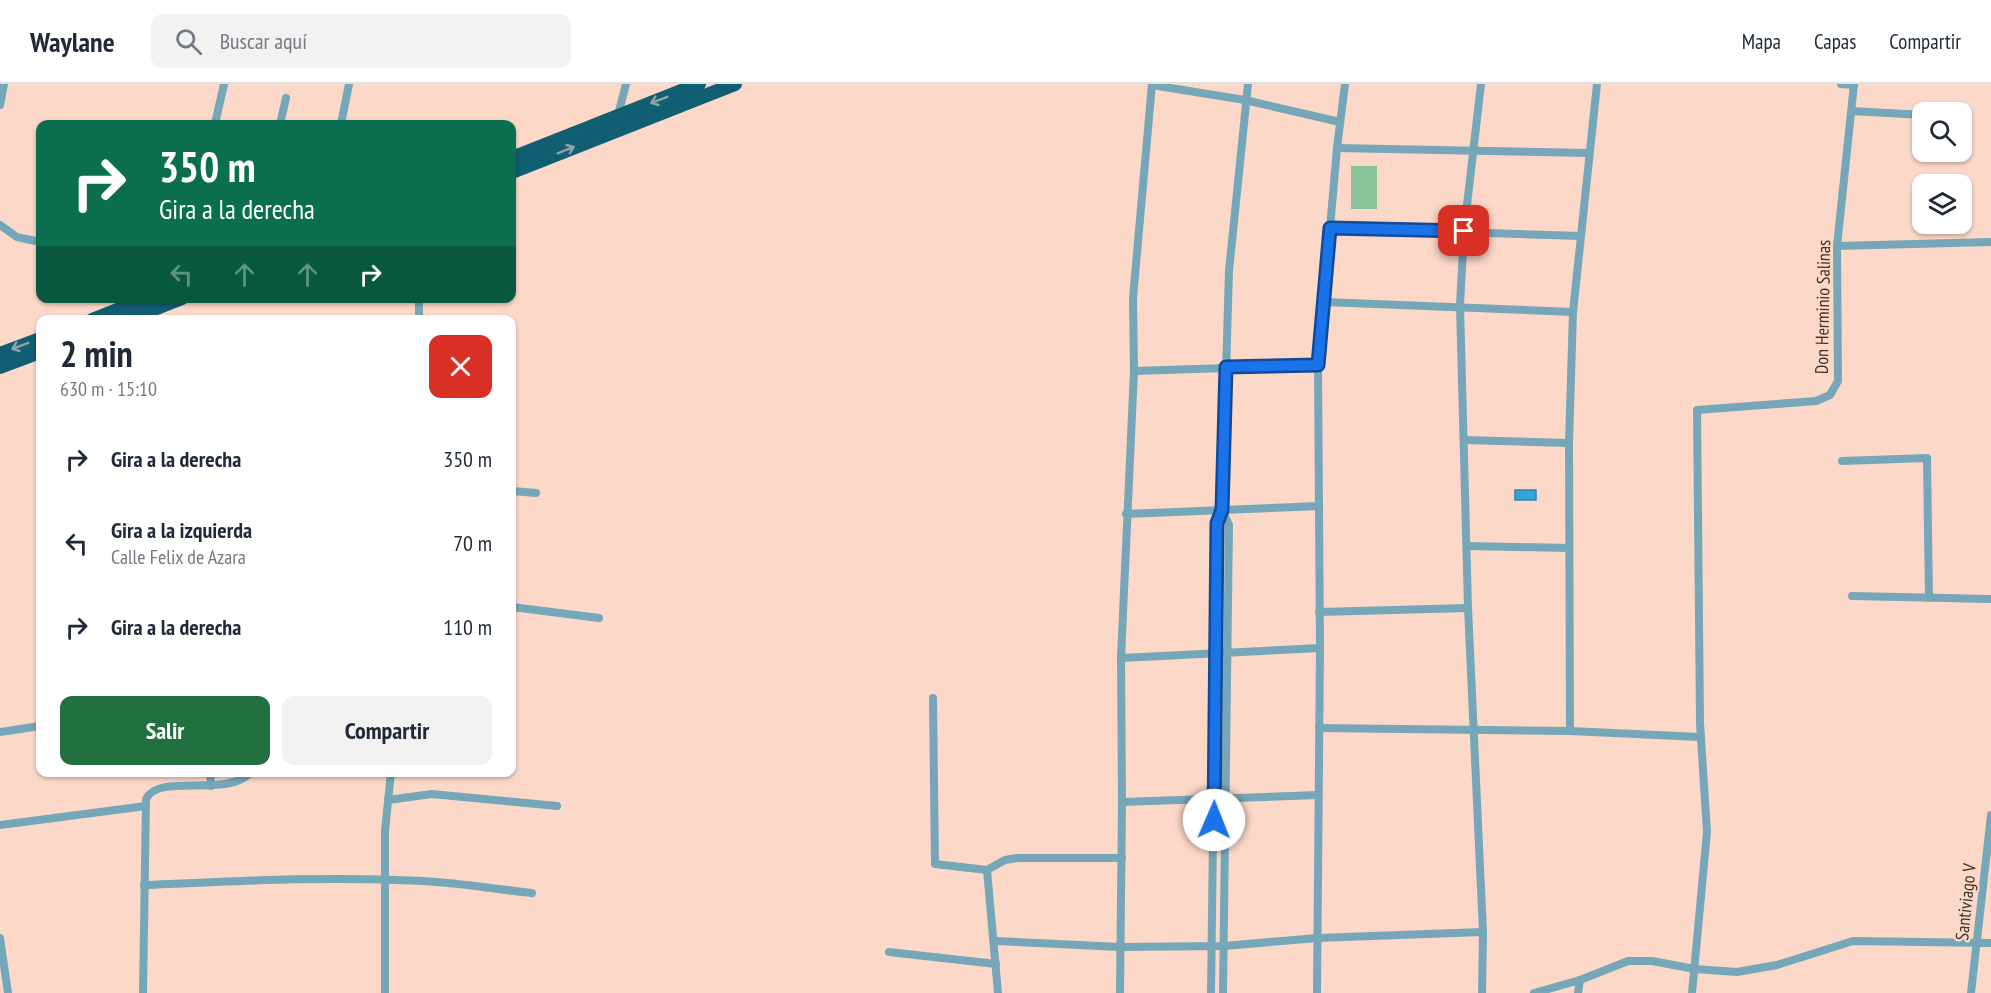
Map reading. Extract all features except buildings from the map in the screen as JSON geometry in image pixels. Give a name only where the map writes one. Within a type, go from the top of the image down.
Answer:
[{"type":"highway","points":[[516,156],[699,84]]},
{"type":"highway","points":[[516,170],[735,84]]},
{"type":"highway","points":[[105,315],[135,303]]},
{"type":"highway","points":[[139,315],[169,303]]},
{"type":"highway","points":[[0,354],[36,340]]},
{"type":"highway","points":[[0,367],[36,354]]},
{"type":"street","points":[[0,105],[4,84]]},
{"type":"street","points":[[216,120],[224,84]]},
{"type":"street","points":[[341,120],[349,84]]},
{"type":"street","points":[[618,115],[626,84]]},
{"type":"street","points":[[1120,993],[1121,658],[1134,371],[1133,298],[1152,84],[1245,100],[1340,123]]},
{"type":"street","points":[[1211,993],[1217,523],[1222,510],[1229,271],[1248,84]]},
{"type":"street","points":[[1317,993],[1320,648],[1318,365],[1337,148],[1345,84]]},
{"type":"street","points":[[1481,84],[1464,231],[1460,305],[1468,608],[1483,932],[1482,993]]},
{"type":"street","points":[[1570,731],[1569,443],[1573,312],[1597,84]]},
{"type":"street","points":[[1841,84],[1854,85]]},
{"type":"street","name":"Don Herminio Salinas","points":[[1700,737],[1697,410],[1816,401],[1830,395],[1838,381],[1840,368],[1836,352],[1838,246],[1854,85]]},
{"type":"street","points":[[281,120],[286,98]]},
{"type":"street","points":[[1852,111],[1912,114]]},
{"type":"street","points":[[1337,148],[1472,148],[1589,153]]},
{"type":"street","points":[[0,225],[17,237],[36,241]]},
{"type":"street","points":[[1330,228],[1580,236]]},
{"type":"street","points":[[1838,246],[1991,242]]},
{"type":"street","points":[[1324,302],[1460,305],[1573,312]]},
{"type":"street","points":[[1134,371],[1318,365]]},
{"type":"street","points":[[1464,440],[1569,443]]},
{"type":"street","points":[[1842,461],[1927,458],[1929,598]]},
{"type":"street","points":[[516,492],[536,494]]},
{"type":"street","points":[[1126,514],[1318,506]]},
{"type":"street","points":[[1222,510],[1229,525],[1223,993]]},
{"type":"street","points":[[1467,546],[1569,548]]},
{"type":"street","points":[[1852,596],[1991,599]]},
{"type":"street","points":[[516,608],[599,618]]},
{"type":"street","points":[[1319,612],[1468,608]]},
{"type":"street","points":[[1121,658],[1320,648]]},
{"type":"street","points":[[933,698],[935,864],[987,870],[1017,858],[1122,858]]},
{"type":"street","points":[[0,732],[36,727]]},
{"type":"street","points":[[1319,728],[1570,731],[1700,737],[1707,832],[1692,993]]},
{"type":"street","points":[[210,777],[211,786]]},
{"type":"street","points":[[143,993],[148,794],[157,788],[211,786],[239,781],[244,777]]},
{"type":"street","points":[[385,993],[385,880],[390,777]]},
{"type":"street","points":[[388,800],[432,794],[556,806]]},
{"type":"street","points":[[1122,802],[1318,795]]},
{"type":"street","points":[[0,825],[146,806]]},
{"type":"street","name":"Santiviago V","points":[[1971,993],[1991,815]]},
{"type":"street","points":[[987,870],[998,993]]},
{"type":"street","points":[[144,885],[254,880],[385,880],[532,892]]},
{"type":"street","points":[[994,941],[1120,946],[1224,946],[1317,938],[1483,932]]},
{"type":"street","points":[[0,938],[8,993]]},
{"type":"street","points":[[1534,993],[1580,980],[1628,961],[1652,961],[1695,969],[1737,972],[1853,941],[1991,943]]},
{"type":"street","points":[[889,952],[996,964]]},
{"type":"street","points":[[1578,993],[1580,980]]},
{"type":"green space","points":[[1351,166],[1377,166],[1377,209],[1351,209]]},
{"type":"water","points":[[1515,490],[1536,490],[1536,500],[1515,500]]},
{"type":"route","points":[[1214,820],[1217,523],[1222,510],[1226,367],[1318,365],[1330,228],[1464,231]]}]
